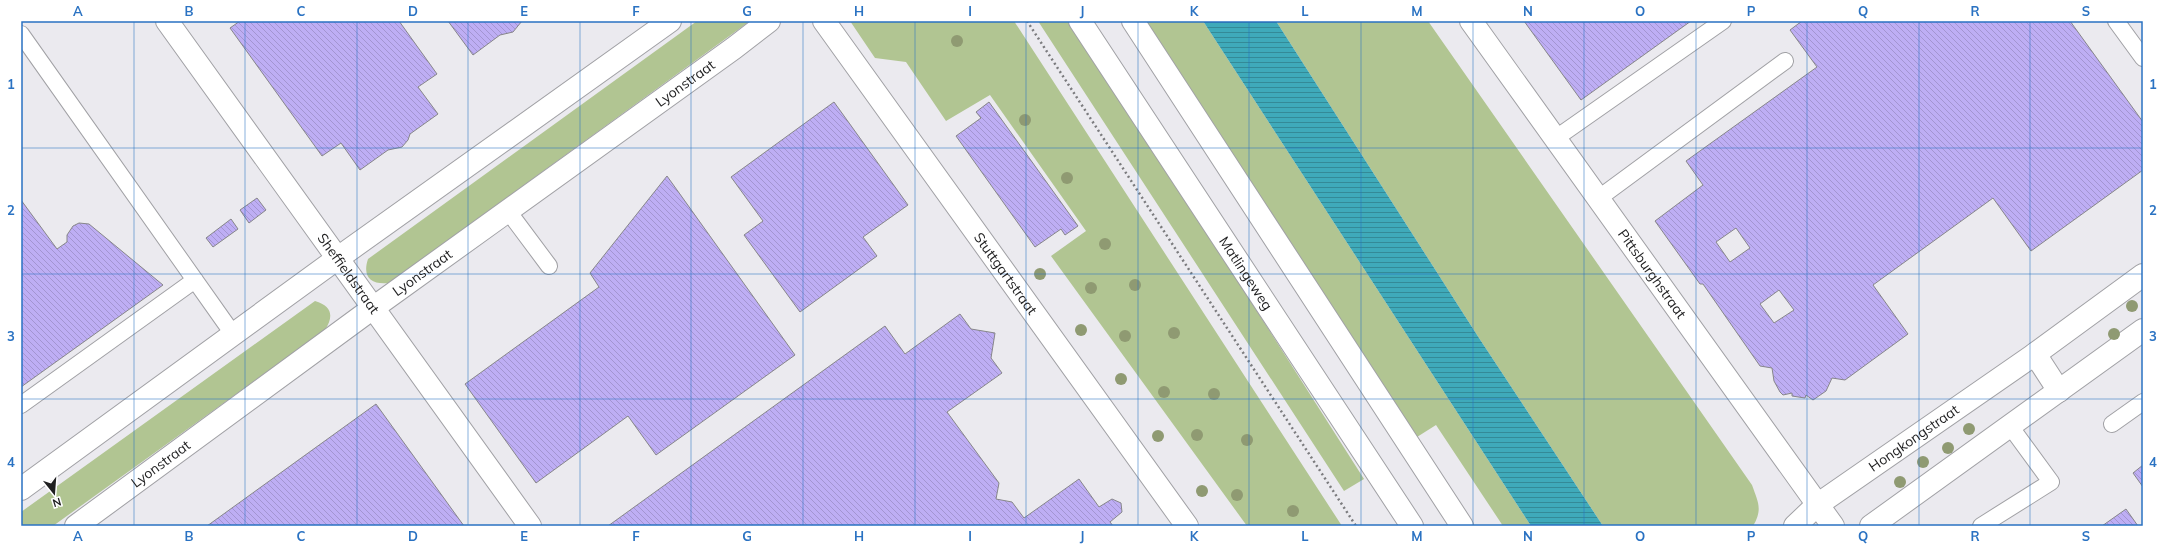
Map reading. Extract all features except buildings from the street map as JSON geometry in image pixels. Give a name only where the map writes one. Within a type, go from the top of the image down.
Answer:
[{"type":"street","name":"Sheffieldstraat","points":[[167,21],[530,526]]},
{"type":"street","points":[[21,488],[338,258],[670,21]]},
{"type":"street","name":"Lyonstraat","points":[[76,526],[373,308],[728,53],[769,21]]},
{"type":"street","name":"Stuttgartstraat","points":[[824,21],[1187,526]]},
{"type":"street","name":"Matlingeweg","points":[[1080,21],[1412,526]]},
{"type":"street","points":[[1133,21],[1462,526]]},
{"type":"street","name":"Pittsburghstraat","points":[[1471,21],[1833,526]]},
{"type":"street","name":"Hongkongstraat","points":[[1795,526],[1817,505],[2035,354],[2143,276]]},
{"type":"street","points":[[1871,526],[2143,330]]},
{"type":"street","points":[[2035,354],[2059,391]]},
{"type":"lane","points":[[1556,138],[1723,21]]},
{"type":"lane","points":[[2116,21],[2143,58]]},
{"type":"lane","points":[[21,34],[233,334]]},
{"type":"lane","points":[[1599,198],[1785,62]]},
{"type":"lane","points":[[508,211],[549,266]]},
{"type":"lane","points":[[21,405],[195,280]]},
{"type":"lane","points":[[2112,424],[2143,402]]},
{"type":"lane","points":[[1982,526],[2051,482],[2010,426]]},
{"type":"path","points":[[1027,21],[1356,526]]},
{"type":"green space","points":[[697,21],[750,21],[389,283],[377,283],[367,275],[366,265],[368,259]]},
{"type":"green space","points":[[850,21],[1014,21],[1342,526],[1247,526],[1051,256],[1086,231],[990,95],[946,121],[906,62],[875,58]]},
{"type":"green space","points":[[1038,21],[1068,21],[1211,239],[1364,479],[1344,491]]},
{"type":"green space","points":[[1141,21],[1203,21],[1531,526],[1503,526],[1436,425],[1417,437]]},
{"type":"green space","points":[[1276,21],[1428,21],[1752,485],[1758,501],[1759,510],[1753,526],[1603,526],[1479,338]]},
{"type":"green space","points":[[315,301],[321,303],[330,312],[330,320],[325,330],[53,526],[21,526],[21,512]]},
{"type":"water","points":[[1203,21],[1276,21],[1479,338],[1603,526],[1531,526]]}]
